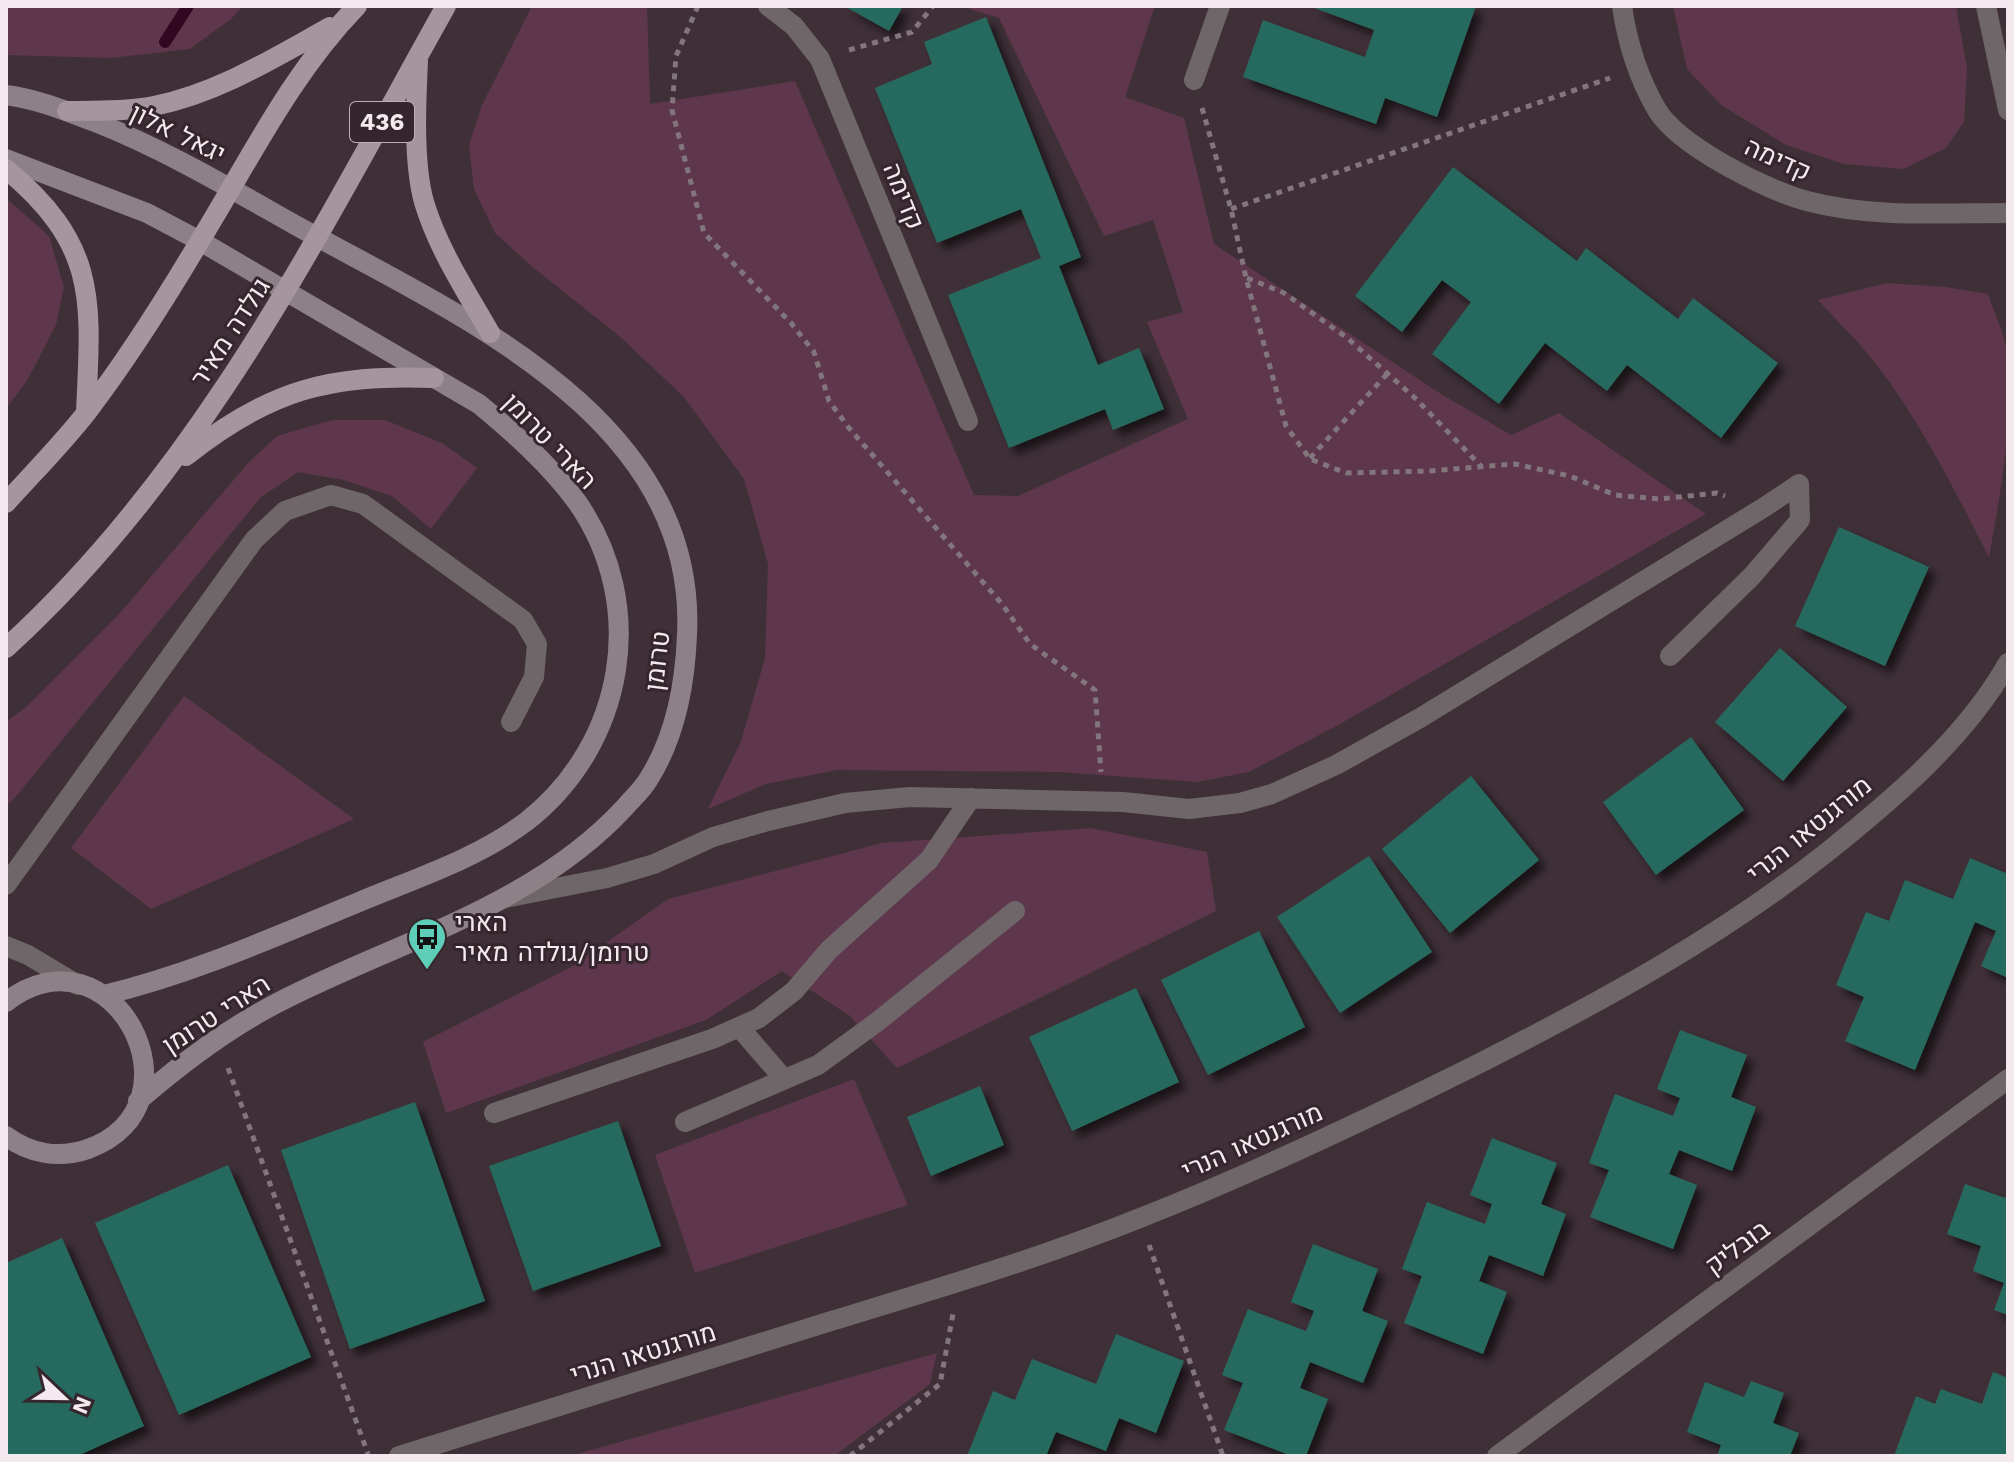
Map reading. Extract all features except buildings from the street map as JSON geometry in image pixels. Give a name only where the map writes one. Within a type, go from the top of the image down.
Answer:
[{"type":"main road","name":"גולדה מאיר","points":[[6,648],[97,553],[167,471],[219,398],[319,238],[446,6]]},
{"type":"main road","points":[[67,111],[153,106],[197,94],[249,72],[351,12]]},
{"type":"main road","points":[[6,503],[86,412],[127,354],[200,241],[296,81],[351,12]]},
{"type":"main road","points":[[418,55],[416,107],[424,200],[454,270],[490,333]]},
{"type":"main road","points":[[6,169],[37,196],[62,227],[79,260],[88,303],[86,412]]},
{"type":"main road","points":[[167,471],[228,425],[294,391],[360,377],[434,378]]},
{"type":"street","name":"קדימה","points":[[768,6],[794,26],[820,59],[968,421]]},
{"type":"street","points":[[1194,80],[1220,6]]},
{"type":"street","name":"קדימה","points":[[1622,6],[1637,68],[1658,112],[1695,147],[1754,180],[1806,201],[1907,213],[2008,213]]},
{"type":"street","points":[[1988,6],[1989,28],[2008,110]]},
{"type":"street","name":"יגאל אלון","points":[[6,95],[67,111],[135,138],[319,238]]},
{"type":"street","points":[[6,159],[147,213],[200,241]]},
{"type":"street","points":[[319,238],[437,300],[490,333]]},
{"type":"street","name":"הארי טרומן","points":[[104,995],[194,970],[485,850],[528,820],[558,791],[591,744],[614,687],[620,644],[616,593],[602,547],[577,503],[515,434],[479,404],[200,241]]},
{"type":"street","name":"טרומן","points":[[415,940],[554,869],[603,831],[647,782],[672,729],[686,669],[688,615],[682,566],[668,522],[641,473],[609,431],[579,401],[490,333]]},
{"type":"street","points":[[500,899],[607,878],[654,864],[713,837],[845,803],[910,797],[971,798],[1103,802],[1189,809],[1240,803],[1272,794],[1336,765],[1420,718],[1799,484],[1800,520],[1752,576],[1670,656]]},
{"type":"street","points":[[6,885],[254,540],[285,511],[331,495],[363,504],[523,620],[537,644],[534,677],[511,722]]},
{"type":"street","name":"מורגנטאו הנרי","points":[[399,1456],[1023,1261],[1140,1218],[1412,1097],[1657,969],[1775,893],[1857,828],[1923,768],[1978,709],[2008,663]]},
{"type":"street","points":[[494,1113],[712,1039],[759,1018],[794,991],[829,950],[929,860],[971,798]]},
{"type":"street","points":[[685,1122],[818,1065],[877,1022],[1015,911]]},
{"type":"street","name":"הארי טרומן","points":[[27,1148],[54,1154],[92,1147],[114,1134],[138,1101],[217,1037],[283,1000],[415,940]]},
{"type":"street","points":[[6,946],[28,955],[78,985],[104,995],[124,1013],[141,1048],[144,1074],[138,1101]]},
{"type":"street","points":[[6,1002],[38,986],[51,983],[78,985]]},
{"type":"street","points":[[739,1027],[784,1079]]},
{"type":"street","name":"בובליק","points":[[1497,1456],[2008,1079]]},
{"type":"street","points":[[6,1136],[27,1148]]},
{"type":"street","points":[[6,1154],[27,1148]]},
{"type":"path","points":[[698,6],[676,56],[672,110],[704,233],[791,323],[814,352],[829,401],[849,428],[1002,604],[1030,644],[1095,690],[1103,802]]},
{"type":"path","points":[[820,59],[912,32],[933,6]]},
{"type":"path","points":[[1231,209],[1637,68]]},
{"type":"path","points":[[1194,80],[1231,209],[1246,278],[1286,426],[1310,459],[1346,473],[1429,471],[1515,464],[1570,476],[1615,495],[1659,499],[1717,493],[1763,508]]},
{"type":"path","points":[[1246,278],[1284,293],[1346,337],[1388,373],[1481,466]]},
{"type":"path","points":[[1310,459],[1388,373]]},
{"type":"path","points":[[217,1037],[369,1456]]},
{"type":"path","points":[[1140,1218],[1223,1456]]},
{"type":"path","points":[[850,1456],[940,1384],[958,1281]]},
{"type":"shaded area","points":[[6,6],[243,6],[231,19],[190,49],[110,58],[6,55]]},
{"type":"shaded area","points":[[532,6],[647,6],[650,104],[795,81],[974,495],[1018,496],[1188,419],[1147,322],[1183,312],[1153,220],[1104,236],[999,18],[969,9],[970,6],[1155,6],[1125,97],[1184,118],[1214,244],[1438,392],[1511,435],[1559,413],[1706,514],[1340,724],[1249,772],[1197,782],[1058,772],[837,770],[766,784],[708,809],[741,741],[765,658],[768,564],[744,479],[684,397],[618,335],[495,233],[474,189],[469,145],[482,105]]},
{"type":"shaded area","points":[[1673,6],[1956,6],[1967,68],[1964,122],[1946,148],[1903,169],[1844,164],[1786,145],[1721,105],[1687,69]]},
{"type":"shaded area","points":[[6,198],[49,236],[64,287],[56,325],[28,379],[6,409]]},
{"type":"shaded area","points":[[1887,283],[1946,287],[1988,294],[2004,338],[2009,379],[2005,456],[1989,557],[1937,458],[1893,387],[1818,300]]},
{"type":"shaded area","points":[[332,420],[385,420],[442,443],[477,468],[431,529],[392,496],[344,480],[298,472],[260,498],[6,806],[6,722],[26,707],[120,613],[248,463],[277,436]]},
{"type":"shaded area","points":[[184,696],[354,819],[151,909],[71,848]]},
{"type":"shaded area","points":[[1091,828],[1207,852],[1216,911],[897,1068],[850,1016],[782,971],[706,1020],[446,1113],[423,1042],[573,966],[668,899],[882,843]]},
{"type":"shaded area","points":[[854,1079],[908,1205],[695,1273],[655,1155]]},
{"type":"shaded area","points":[[937,1353],[930,1384],[834,1456],[570,1456]]},
{"type":"waterway","points":[[165,42],[188,6]]},
{"type":"place","name":"הארי טרומן/גולדה מאיר","points":[[427,971]]}]
